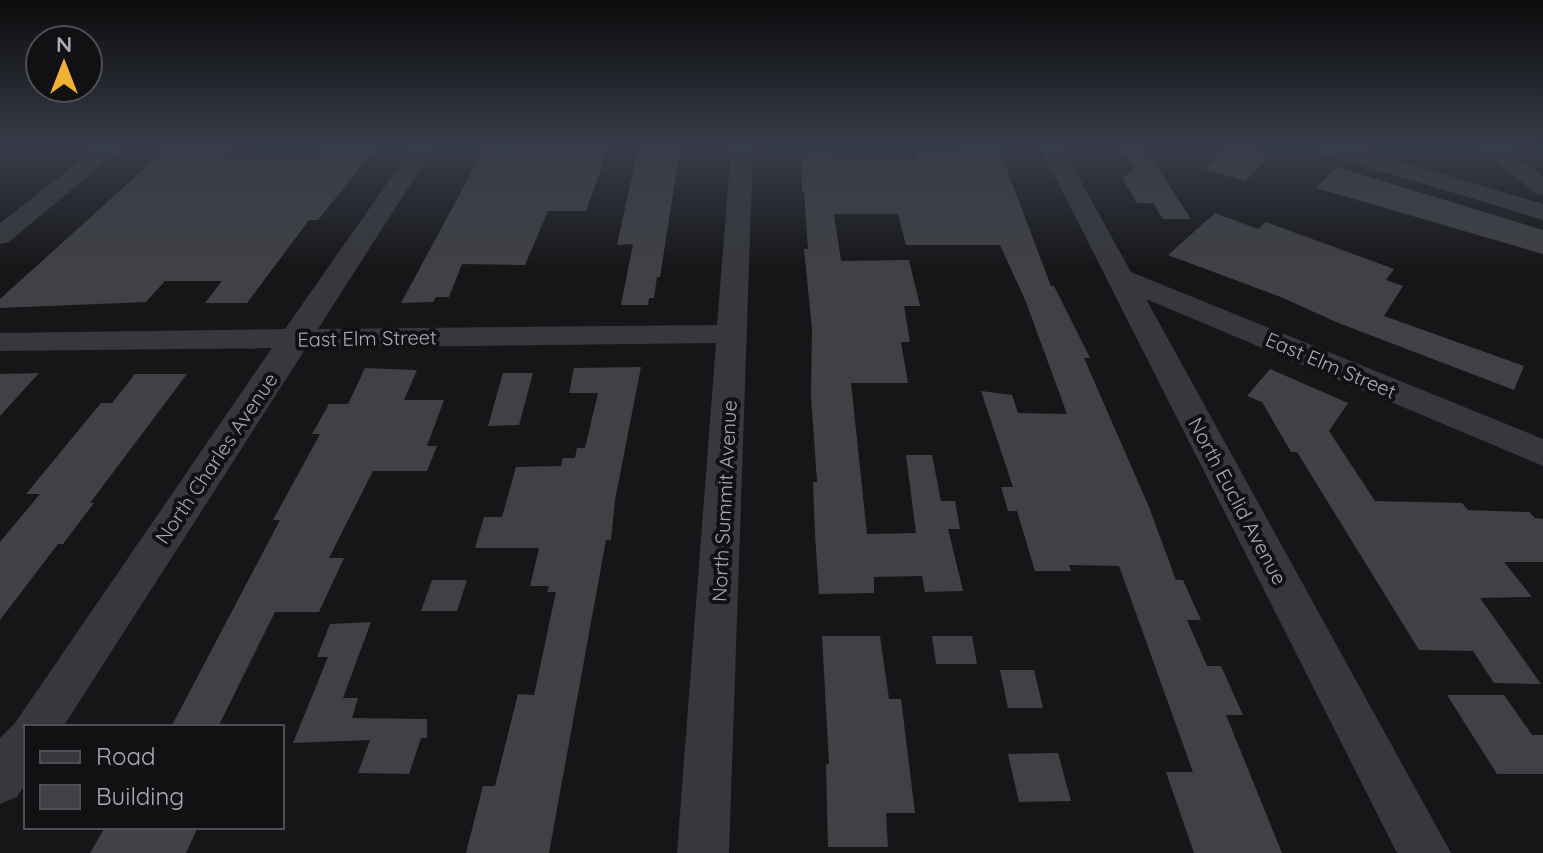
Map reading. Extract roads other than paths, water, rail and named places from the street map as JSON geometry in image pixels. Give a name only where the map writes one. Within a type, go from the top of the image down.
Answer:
[{"type":"street","points":[[0,236],[59,189]]},
{"type":"street","name":"North Charles Avenue","points":[[37,725],[395,189]]},
{"type":"street","name":"North Summit Avenue","points":[[703,853],[740,189]]},
{"type":"street","name":"North Euclid Avenue","points":[[1073,189],[1425,853]]},
{"type":"street","points":[[1466,189],[1543,212]]},
{"type":"street","name":"East Elm Street","points":[[1119,277],[1543,453]]},
{"type":"street","name":"East Elm Street","points":[[0,342],[734,334]]},
{"type":"street","points":[[0,780],[24,744]]}]
